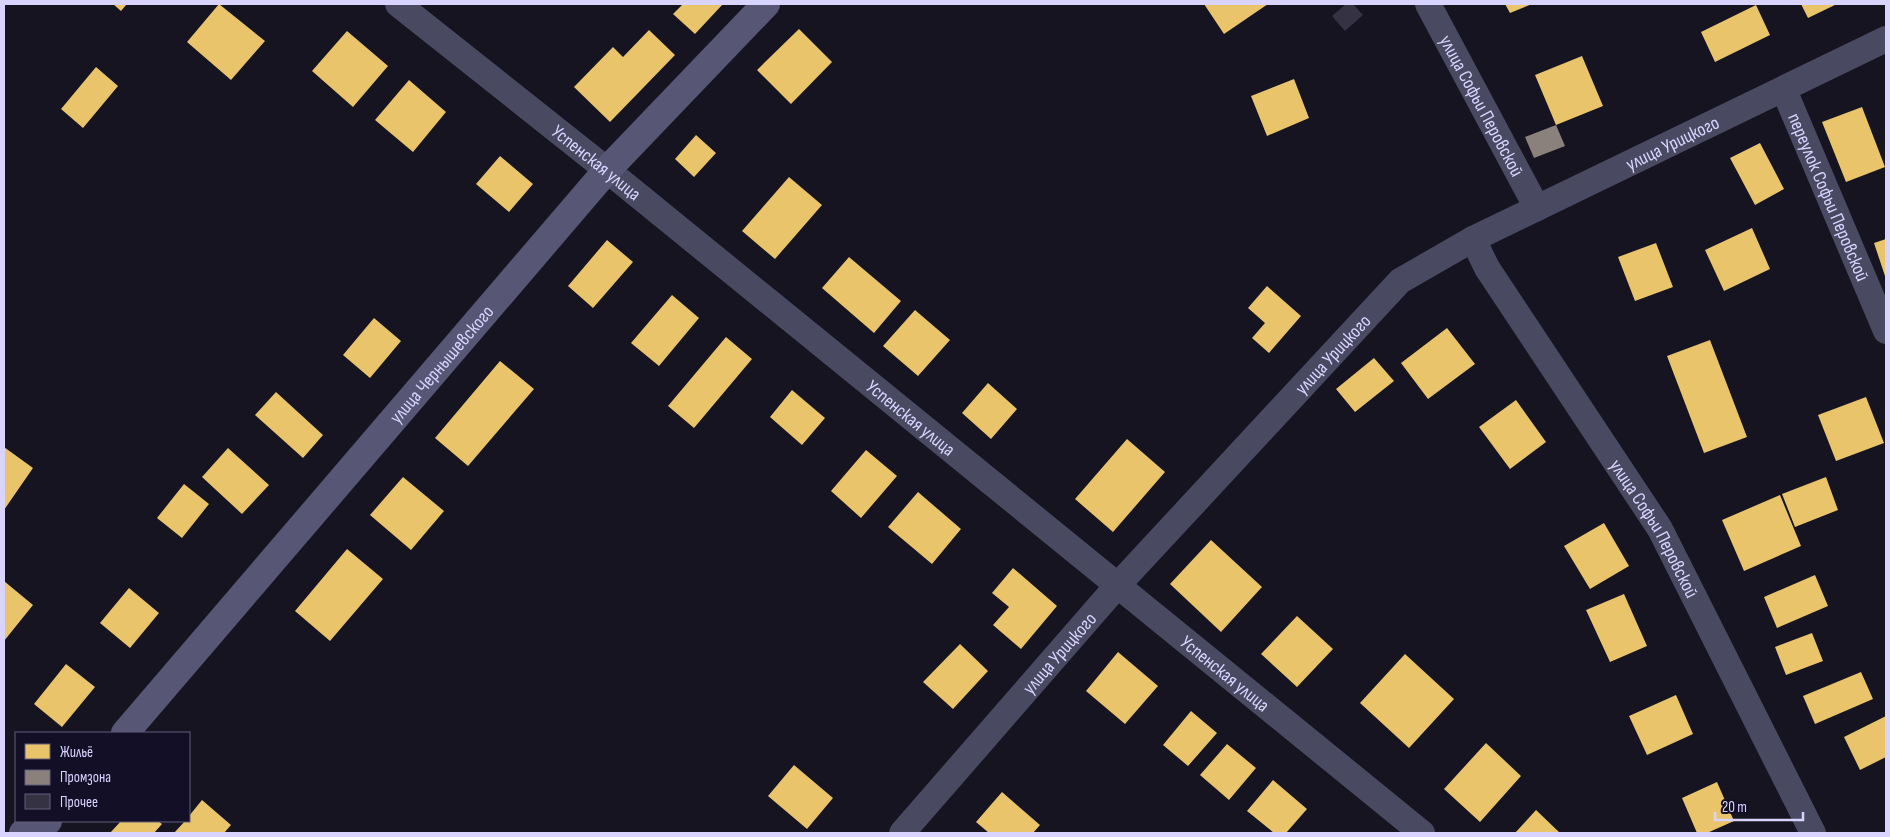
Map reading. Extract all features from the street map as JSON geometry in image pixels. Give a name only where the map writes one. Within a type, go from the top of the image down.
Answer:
[{"type":"street","name":"Успенская улица","points":[[398,4],[607,170],[1422,833]]},
{"type":"street","name":"улица Чернышевского","points":[[126,732],[607,170],[766,4]]},
{"type":"street","name":"улица Софьи Перовской","points":[[1428,4],[1537,208]]},
{"type":"street","name":"улица Урицкого","points":[[902,833],[1117,586],[1400,281],[1473,239],[1886,39]]},
{"type":"street","name":"переулок Софьи Перовской","points":[[1784,90],[1886,331]]},
{"type":"street","name":"улица Софьи Перовской","points":[[1473,239],[1487,268],[1660,529],[1813,833]]},
{"type":"street","points":[[23,833],[46,822]]},
{"type":"building: Жильё","points":[[113,4],[127,4],[121,11]]},
{"type":"building: Жильё","points":[[219,4],[265,41],[231,80],[187,42]]},
{"type":"building: Жильё","points":[[683,4],[723,4],[695,34],[673,14]]},
{"type":"building: Жильё","points":[[1204,4],[1268,4],[1224,34]]},
{"type":"building: Жильё","points":[[1505,4],[1532,4],[1510,13]]},
{"type":"building: Жильё","points":[[1801,4],[1837,4],[1808,18]]},
{"type":"building: Жильё","points":[[1756,5],[1770,35],[1715,62],[1701,32]]},
{"type":"building: Жильё","points":[[799,29],[832,62],[791,104],[757,70]]},
{"type":"building: Жильё","points":[[649,30],[675,55],[610,122],[574,87],[613,47],[623,57]]},
{"type":"building: Жильё","points":[[347,31],[388,66],[353,107],[312,71]]},
{"type":"building: Жильё","points":[[1582,56],[1603,106],[1556,125],[1535,75]]},
{"type":"building: Жильё","points":[[96,67],[118,86],[83,128],[61,109]]},
{"type":"building: Жильё","points":[[1294,79],[1309,118],[1267,136],[1251,96]]},
{"type":"building: Жильё","points":[[409,80],[446,112],[413,152],[375,120]]},
{"type":"building: Жильё","points":[[1862,107],[1885,167],[1846,182],[1822,122]]},
{"type":"building: Жильё","points":[[696,135],[716,153],[694,177],[675,159]]},
{"type":"building: Жильё","points":[[1760,143],[1784,189],[1755,205],[1730,158]]},
{"type":"building: Жильё","points":[[500,156],[533,184],[509,212],[476,184]]},
{"type":"building: Жильё","points":[[789,177],[822,205],[775,259],[742,231]]},
{"type":"building: Жильё","points":[[1752,228],[1770,269],[1724,291],[1705,250]]},
{"type":"building: Жильё","points":[[1886,239],[1886,279],[1874,243]]},
{"type":"building: Жильё","points":[[607,240],[633,262],[593,308],[568,286]]},
{"type":"building: Жильё","points":[[1656,243],[1673,287],[1635,301],[1618,257]]},
{"type":"building: Жильё","points":[[849,257],[901,301],[874,333],[822,288]]},
{"type":"building: Жильё","points":[[1267,286],[1301,316],[1269,353],[1252,338],[1265,323],[1248,308]]},
{"type":"building: Жильё","points":[[672,295],[699,318],[659,366],[631,343]]},
{"type":"building: Жильё","points":[[915,310],[950,340],[918,376],[883,346]]},
{"type":"building: Жильё","points":[[374,318],[401,341],[370,378],[343,355]]},
{"type":"building: Жильё","points":[[1447,328],[1475,364],[1428,399],[1401,363]]},
{"type":"building: Жильё","points":[[726,337],[752,359],[694,428],[668,406]]},
{"type":"building: Жильё","points":[[1710,340],[1747,437],[1704,453],[1667,356]]},
{"type":"building: Жильё","points":[[1374,358],[1394,381],[1355,412],[1336,389]]},
{"type":"building: Жильё","points":[[500,361],[534,389],[468,466],[435,438]]},
{"type":"building: Жильё","points":[[988,383],[1017,409],[991,439],[962,413]]},
{"type":"building: Жильё","points":[[792,390],[825,418],[802,445],[770,417]]},
{"type":"building: Жильё","points":[[276,392],[323,435],[303,458],[255,415]]},
{"type":"building: Жильё","points":[[1866,397],[1884,443],[1836,461],[1818,415]]},
{"type":"building: Жильё","points":[[1516,400],[1546,442],[1510,469],[1479,427]]},
{"type":"building: Жильё","points":[[1127,439],[1165,472],[1113,532],[1075,499]]},
{"type":"building: Жильё","points":[[4,447],[33,468],[4,510]]},
{"type":"building: Жильё","points":[[228,448],[269,485],[242,514],[202,477]]},
{"type":"building: Жильё","points":[[866,450],[897,476],[861,518],[831,491]]},
{"type":"building: Жильё","points":[[403,477],[444,511],[411,550],[370,515]]},
{"type":"building: Жильё","points":[[1826,477],[1838,510],[1795,527],[1782,494]]},
{"type":"building: Жильё","points":[[184,484],[209,504],[182,538],[157,518]]},
{"type":"building: Жильё","points":[[918,492],[961,529],[932,564],[888,527]]},
{"type":"building: Жильё","points":[[1780,495],[1801,546],[1744,571],[1722,520]]},
{"type":"building: Жильё","points":[[1604,523],[1629,566],[1590,589],[1564,546]]},
{"type":"building: Жильё","points":[[1211,540],[1262,587],[1221,632],[1170,584]]},
{"type":"building: Жильё","points":[[347,549],[383,579],[330,641],[295,611]]},
{"type":"building: Жильё","points":[[1013,568],[1057,606],[1021,649],[993,625],[1009,607],[992,593]]},
{"type":"building: Жильё","points":[[1815,575],[1828,606],[1777,628],[1764,597]]},
{"type":"building: Жильё","points":[[4,581],[33,605],[4,641]]},
{"type":"building: Жильё","points":[[129,588],[159,613],[130,648],[100,623]]},
{"type":"building: Жильё","points":[[1624,594],[1647,646],[1610,662],[1586,610]]},
{"type":"building: Жильё","points":[[1297,616],[1333,649],[1297,687],[1261,654]]},
{"type":"building: Жильё","points":[[1812,633],[1823,661],[1786,675],[1775,647]]},
{"type":"building: Жильё","points":[[960,644],[988,671],[953,709],[923,682]]},
{"type":"building: Жильё","points":[[1118,652],[1158,686],[1125,724],[1086,691]]},
{"type":"building: Жильё","points":[[1405,654],[1454,699],[1409,748],[1360,703]]},
{"type":"building: Жильё","points":[[66,664],[95,687],[62,727],[34,704]]},
{"type":"building: Жильё","points":[[1861,672],[1873,699],[1815,724],[1803,696]]},
{"type":"building: Жильё","points":[[1676,695],[1693,734],[1647,755],[1629,716]]},
{"type":"building: Жильё","points":[[1191,711],[1217,733],[1188,766],[1163,745]]},
{"type":"building: Жильё","points":[[1886,716],[1886,757],[1860,770],[1844,737]]},
{"type":"building: Жильё","points":[[1486,743],[1521,776],[1480,822],[1444,789]]},
{"type":"building: Жильё","points":[[1227,744],[1256,768],[1229,800],[1200,775]]},
{"type":"building: Жильё","points":[[794,765],[833,798],[807,829],[768,796]]},
{"type":"building: Жильё","points":[[1273,780],[1307,809],[1286,833],[1274,833],[1247,811]]},
{"type":"building: Жильё","points":[[1717,782],[1734,821],[1707,833],[1697,833],[1682,798]]},
{"type":"building: Жильё","points":[[1002,792],[1040,825],[1033,833],[989,833],[976,822]]},
{"type":"building: Жильё","points":[[202,800],[231,825],[224,833],[174,833],[184,822],[190,822],[190,815]]},
{"type":"building: Жильё","points":[[1536,810],[1560,833],[1515,833]]},
{"type":"building: Жильё","points":[[120,822],[159,822],[162,824],[154,833],[110,833]]},
{"type":"building: Промзона","points":[[1556,125],[1565,146],[1534,158],[1525,137]]},
{"type":"building: Прочее","points":[[1346,4],[1353,4],[1363,15],[1345,31],[1332,16]]}]
